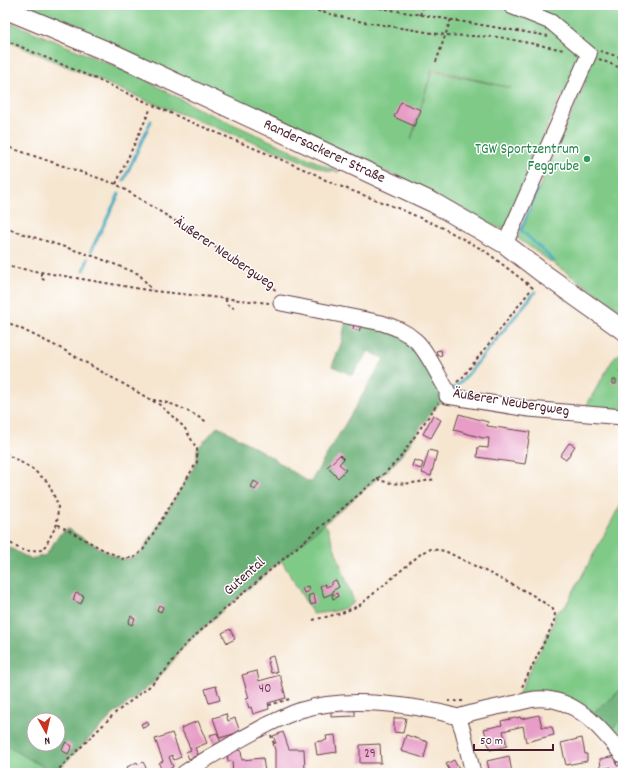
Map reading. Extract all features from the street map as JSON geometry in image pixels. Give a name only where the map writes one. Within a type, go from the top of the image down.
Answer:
[{"type":"main road","name":"Randersackerer Straße","points":[[5,9],[116,55],[434,203],[505,244],[538,281],[623,330]]},
{"type":"street","points":[[505,244],[589,54],[551,22],[511,6]]},
{"type":"street","name":"Äußerer Neubergweg","points":[[281,303],[382,323],[408,334],[423,348],[446,390],[447,396],[529,409],[623,417]]},
{"type":"street","points":[[184,773],[254,732],[286,716],[308,708],[339,704],[380,704],[422,708],[458,717],[478,711],[535,699],[560,702],[576,709],[588,717],[606,735],[623,756]]},
{"type":"street","points":[[458,717],[463,731],[472,773]]},
{"type":"path","points":[[294,5],[358,21],[445,35],[499,37],[566,50]]},
{"type":"path","points":[[362,5],[550,37]]},
{"type":"path","points":[[420,15],[424,5]]},
{"type":"path","points":[[436,62],[451,19]]},
{"type":"path","points":[[5,40],[96,79],[179,118],[315,174],[329,182],[400,209],[443,228],[485,251],[513,271],[538,281],[462,378]]},
{"type":"path","points":[[589,54],[599,51],[623,58]]},
{"type":"path","points":[[589,54],[623,68]]},
{"type":"path","points":[[116,184],[150,110]]},
{"type":"path","name":"Äußerer Neubergweg","points":[[5,146],[116,184],[204,239],[279,292],[281,303]]},
{"type":"path","points":[[5,228],[96,257],[139,274],[152,291]]},
{"type":"path","points":[[5,266],[152,291],[281,303]]},
{"type":"path","points":[[41,272],[41,278],[46,281]]},
{"type":"path","points":[[226,299],[226,304],[234,308]]},
{"type":"path","points":[[5,321],[62,349],[152,399],[184,427],[197,449],[197,462],[143,550],[135,557],[123,559],[57,524]]},
{"type":"path","name":"Gutental","points":[[55,773],[114,714],[150,686],[190,641],[286,556],[377,478],[385,473],[399,459],[436,406],[447,396]]},
{"type":"path","points":[[152,399],[164,401],[188,410],[207,422]]},
{"type":"path","points":[[5,453],[31,468],[48,482],[58,505],[57,524],[46,545],[41,550],[27,551],[16,547],[5,540]]},
{"type":"path","points":[[377,478],[383,481],[404,484],[435,479]]},
{"type":"path","points":[[313,620],[342,613],[360,605],[422,552],[431,549],[445,551],[531,594],[552,608],[555,613],[554,622],[517,697],[518,703]]},
{"type":"path","points":[[269,704],[288,700]]},
{"type":"path","points":[[272,738],[274,744]]},
{"type":"green space","points":[[16,5],[623,5],[623,312],[517,238],[586,81],[574,84],[559,99],[506,228],[499,228],[400,178]],"holes":[[[432,69],[511,88],[432,71],[411,140]]]},
{"type":"green space","points":[[5,20],[140,77],[195,107],[339,172],[328,171],[150,102],[5,40]]},
{"type":"green space","points":[[347,316],[408,334],[447,396],[429,416],[397,461],[388,470],[220,613],[184,646],[165,671],[150,686],[114,714],[55,773],[50,773],[49,770],[5,745],[5,545],[30,559],[46,555],[59,535],[68,529],[119,558],[130,559],[135,557],[143,550],[197,462],[197,449],[218,426],[268,455],[310,483],[384,359],[369,351],[352,375],[332,366],[341,344]]},
{"type":"green space","points":[[623,348],[623,411],[585,408],[612,361]]},
{"type":"green space","points":[[623,500],[623,688],[588,717],[517,697],[554,622],[555,613],[565,607]]},
{"type":"green space","points":[[324,524],[327,527],[354,602],[340,610],[313,614],[281,560]]},
{"type":"green space","points":[[623,688],[623,718],[606,735],[588,717]]},
{"type":"green space","points":[[623,718],[623,754],[606,735]]},
{"type":"green space","points":[[5,745],[49,770],[48,773],[5,773]]},
{"type":"building","points":[[401,102],[421,110],[414,126],[394,117]]},
{"type":"building","points":[[354,324],[361,326],[359,331],[353,329]]},
{"type":"building","points":[[441,350],[442,355],[438,356],[436,351]]},
{"type":"building","points":[[621,367],[623,368],[623,375],[619,373]]},
{"type":"building","points":[[612,380],[616,380],[616,384],[612,384]]},
{"type":"building","points":[[459,414],[488,422],[487,426],[530,432],[525,464],[477,457],[478,447],[488,448],[489,438],[483,438],[454,430]]},
{"type":"building","points":[[433,415],[441,420],[431,438],[423,434]]},
{"type":"building","points":[[569,443],[575,446],[566,460],[560,456]]},
{"type":"building","points":[[429,450],[437,452],[431,476],[422,473]]},
{"type":"building","points":[[340,455],[344,459],[339,464],[346,470],[338,478],[327,467]]},
{"type":"building","points":[[414,460],[423,463],[421,469],[412,466]]},
{"type":"building","points":[[254,481],[259,484],[255,490],[251,487]]},
{"type":"building","points":[[336,580],[339,587],[332,591],[333,593],[324,597],[320,586],[325,584],[326,587],[331,585],[331,582]]},
{"type":"building","points":[[308,586],[309,591],[304,593],[302,588]]},
{"type":"building","points":[[76,593],[84,596],[81,604],[73,600]]},
{"type":"building","points":[[337,593],[338,597],[333,599],[332,595]]},
{"type":"building","points":[[313,594],[316,603],[311,605],[308,596]]},
{"type":"building","points":[[159,605],[163,607],[161,612],[157,610]]},
{"type":"building","points":[[131,616],[135,619],[132,625],[128,623]]},
{"type":"building","points":[[230,629],[235,639],[227,643],[222,633]]},
{"type":"building","points":[[273,656],[277,672],[271,673],[267,658]]},
{"type":"building","points":[[257,671],[259,681],[280,675],[286,698],[268,703],[269,709],[253,714],[246,699],[249,698],[242,675]]},
{"type":"building","points":[[216,686],[220,700],[209,703],[205,689]]},
{"type":"building","points":[[355,708],[355,716],[331,717],[331,709]]},
{"type":"building","points":[[226,714],[228,721],[235,718],[240,732],[220,738],[213,718]]},
{"type":"building","points":[[539,715],[542,727],[552,727],[554,735],[526,742],[523,726],[503,731],[507,746],[490,750],[484,729],[502,725],[501,721]]},
{"type":"building","points":[[394,718],[406,718],[403,733],[394,732]]},
{"type":"building","points":[[147,721],[149,725],[143,728],[141,724]]},
{"type":"building","points":[[198,721],[207,743],[195,748],[198,755],[189,759],[186,752],[191,750],[181,728]]},
{"type":"building","points":[[283,732],[289,749],[304,749],[305,771],[275,772],[275,750],[273,744],[276,743],[273,736]]},
{"type":"building","points":[[172,733],[181,757],[174,760],[172,755],[169,757],[173,767],[162,772],[159,763],[163,761],[155,739]]},
{"type":"building","points":[[217,733],[221,743],[214,745],[210,735]]},
{"type":"building","points":[[335,735],[337,752],[317,755],[315,742],[327,740],[326,736]]},
{"type":"building","points":[[406,735],[428,742],[424,758],[401,751]]},
{"type":"building","points":[[582,738],[585,754],[587,754],[587,761],[566,765],[561,743]]},
{"type":"building","points":[[66,742],[72,746],[68,754],[64,752],[66,752]]},
{"type":"building","points":[[380,744],[381,763],[360,763],[360,745]]},
{"type":"building","points":[[241,750],[242,760],[263,758],[265,773],[233,773],[232,761],[228,762],[227,751]]},
{"type":"building","points":[[509,756],[512,773],[490,773],[487,761]]},
{"type":"building","points":[[615,756],[617,766],[621,765],[622,773],[612,773],[611,767],[601,769],[600,759]]},
{"type":"building","points":[[454,760],[461,771],[451,773],[446,764]]},
{"type":"building","points":[[137,762],[138,765],[143,762],[149,773],[121,773],[128,770],[127,767]]},
{"type":"waterway","points":[[124,180],[151,121]]},
{"type":"waterway","points":[[538,189],[521,230],[554,261]]},
{"type":"waterway","points":[[91,251],[119,194]]},
{"type":"waterway","points":[[84,270],[88,259]]},
{"type":"waterway","points":[[453,389],[464,379],[535,292]]},
{"type":"place","name":"TGW Sportzentrum Feggrube","points":[[587,159]]}]
